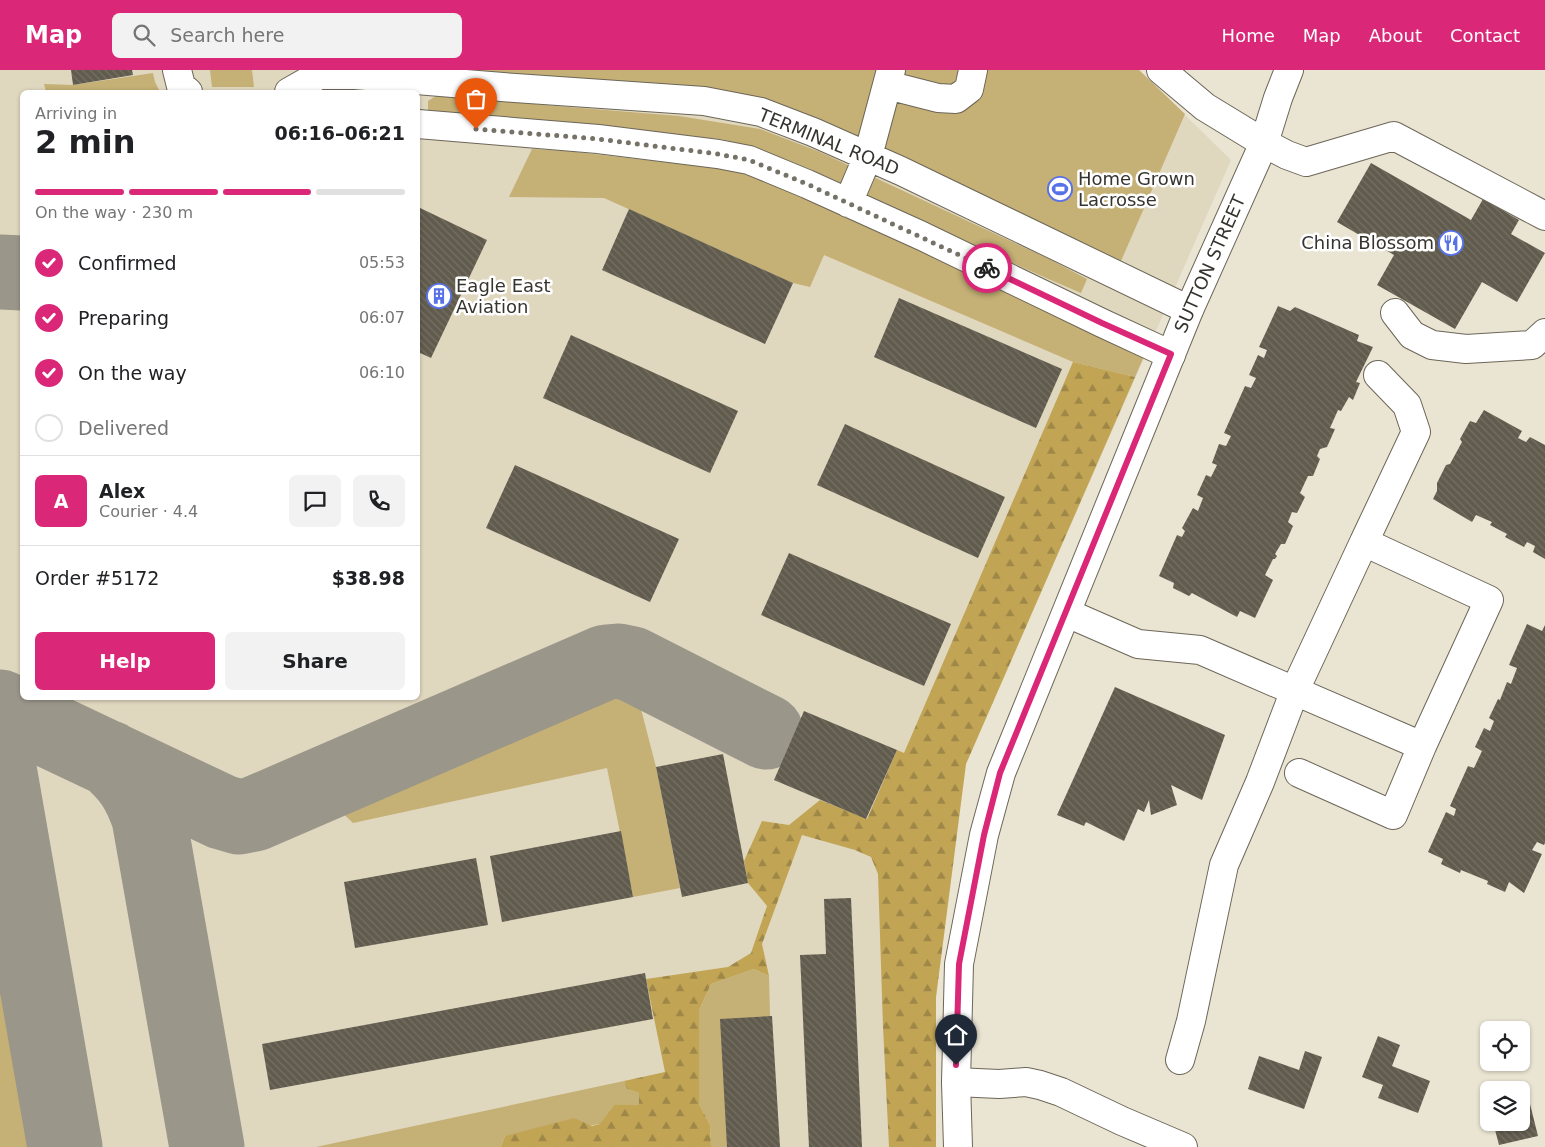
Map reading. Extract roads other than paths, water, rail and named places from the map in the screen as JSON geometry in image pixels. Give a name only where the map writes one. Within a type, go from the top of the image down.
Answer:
[{"type":"main road","points":[[177,70],[181,86],[186,90]]},
{"type":"main road","points":[[848,203],[868,156],[888,78],[938,98],[956,99],[969,90],[973,70]]},
{"type":"main road","points":[[1161,70],[1205,107],[1287,155],[1306,162],[1394,136],[1545,216]]},
{"type":"main road","name":"SUTTON STREET","points":[[958,1147],[956,1082],[959,964],[984,835],[1000,773],[1067,613],[1171,354],[1264,142],[1289,70]]},
{"type":"main road","points":[[289,90],[308,72]]},
{"type":"main road","name":"TERMINAL ROAD","points":[[308,72],[355,75],[404,86],[704,101],[762,112],[868,156],[1190,310]]},
{"type":"main road","points":[[420,124],[598,139],[749,160],[922,236],[1102,323],[1171,354]]},
{"type":"main road","points":[[1395,313],[1412,335],[1432,345],[1466,349],[1532,345],[1545,333]]},
{"type":"main road","points":[[1180,1060],[1191,1021],[1224,865],[1260,782],[1295,690],[1416,432],[1407,405],[1378,375]]},
{"type":"main road","points":[[1299,773],[1392,815],[1489,600],[1364,542]]},
{"type":"main road","points":[[1067,613],[1138,644],[1200,650],[1422,746]]},
{"type":"main road","points":[[956,1082],[999,1084],[1026,1082],[1040,1085],[1061,1092],[1183,1147]]},
{"type":"place","name":"Home Grown Lacrosse","points":[[1060,189]]},
{"type":"place","name":"China Blossom","points":[[1451,243]]},
{"type":"place","name":"Eagle East Aviation","points":[[439,296]]}]
